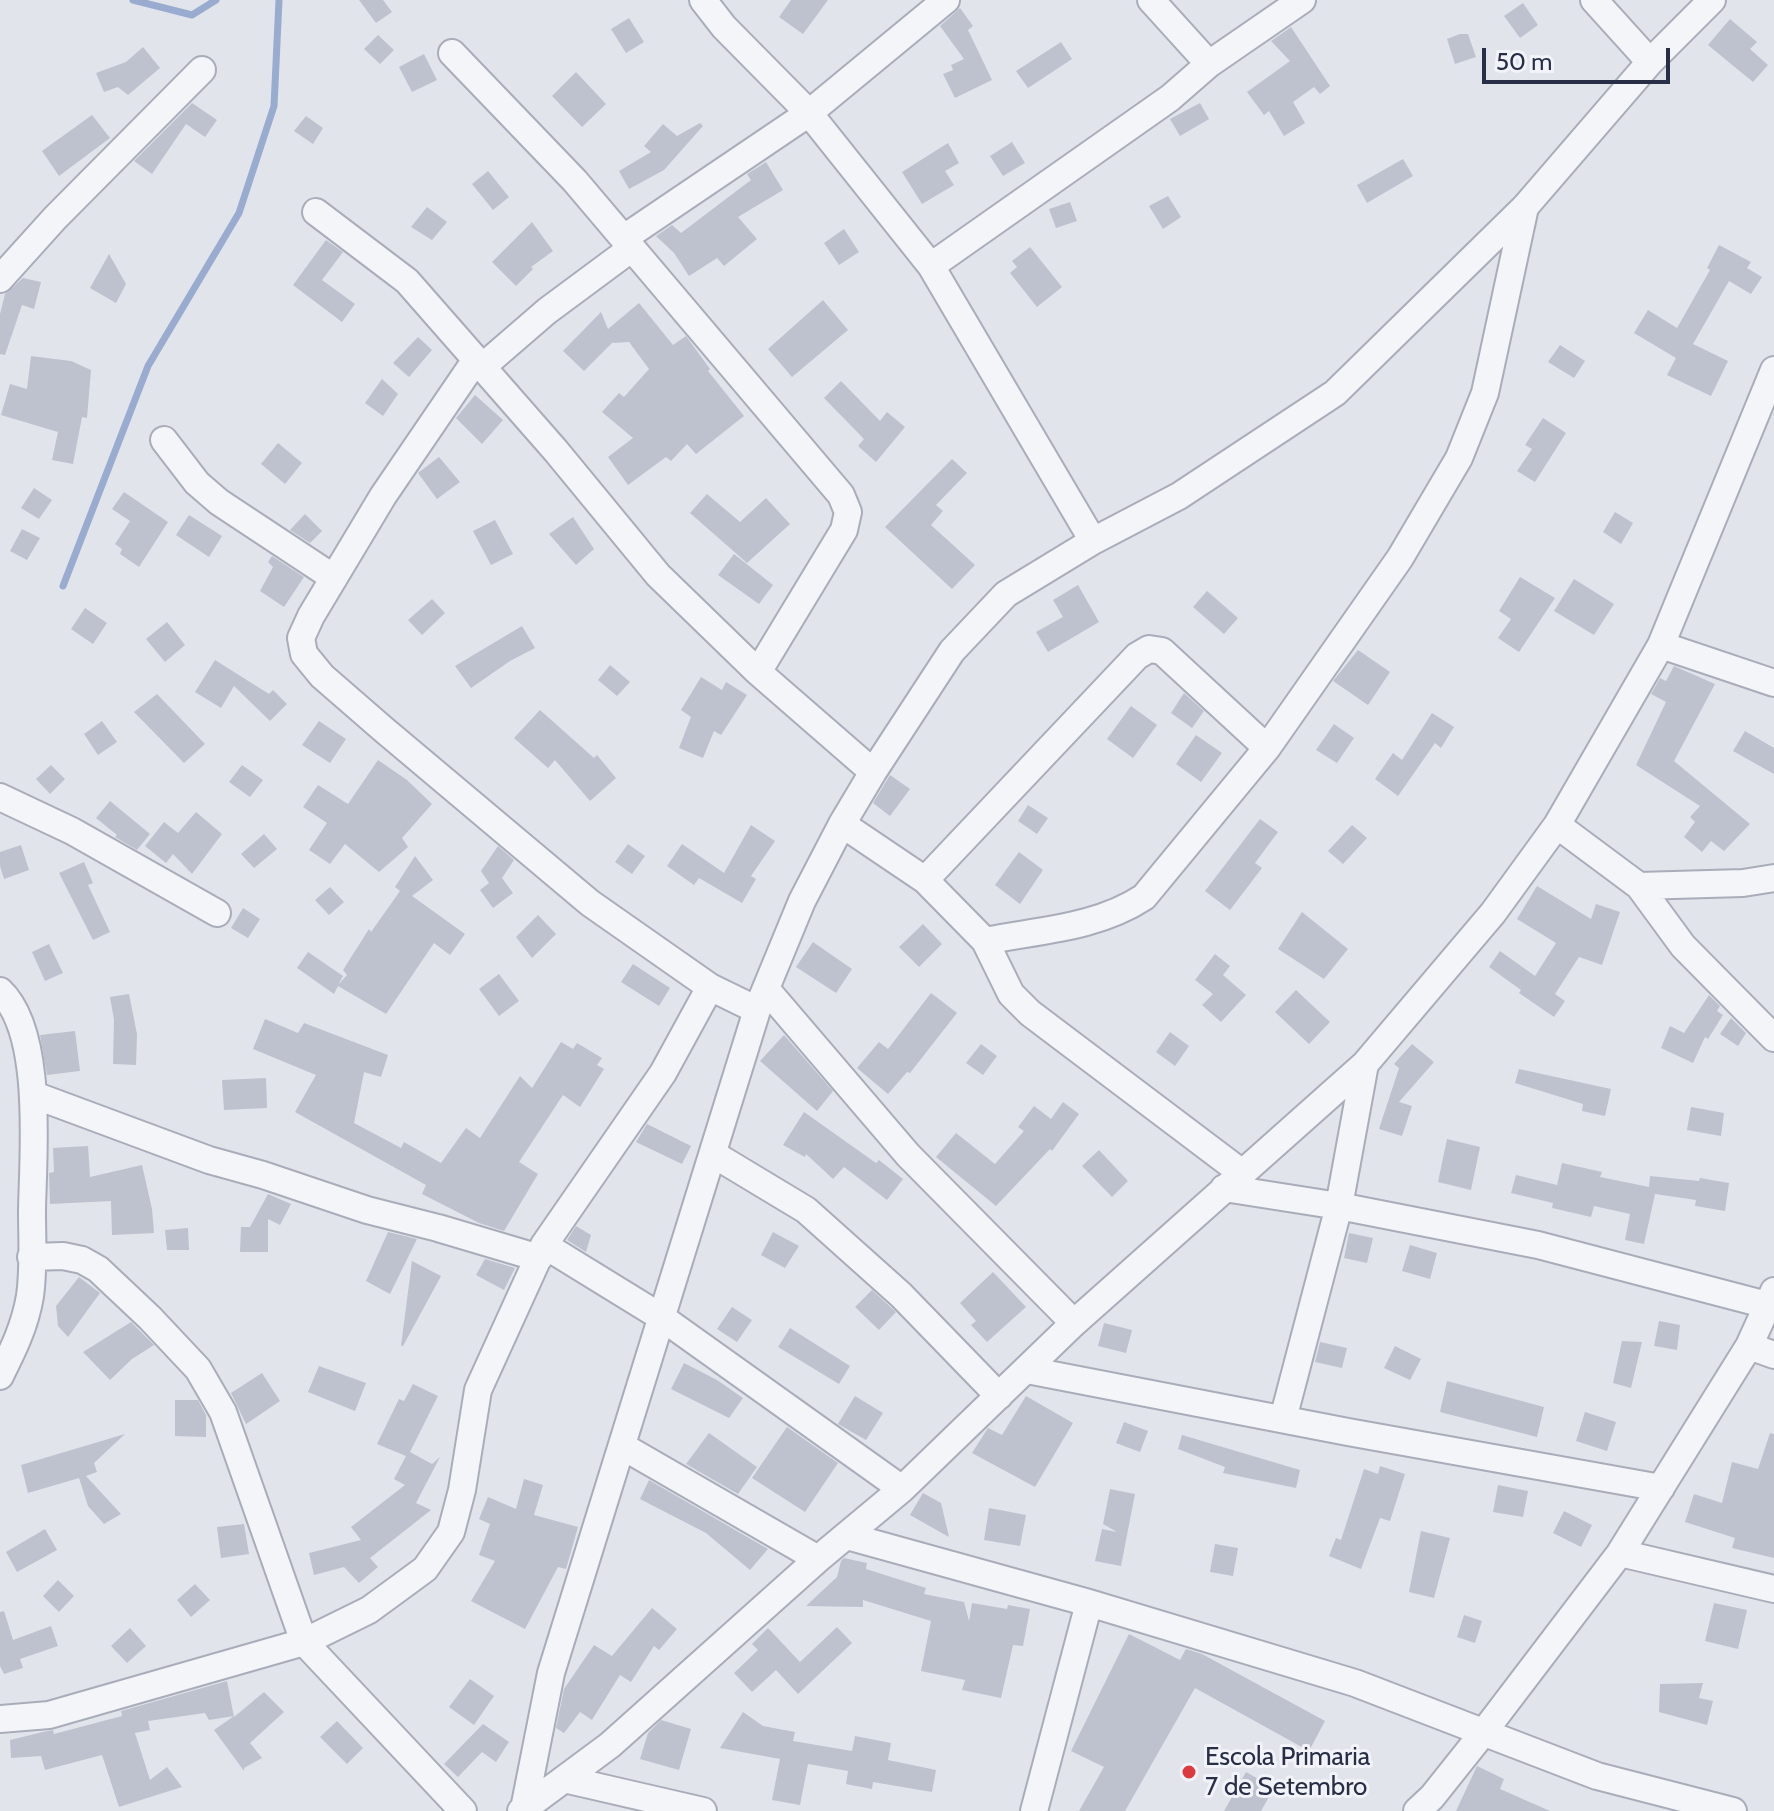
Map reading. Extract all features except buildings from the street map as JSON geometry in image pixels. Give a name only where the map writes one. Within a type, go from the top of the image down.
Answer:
[{"type":"street","points":[[703,0],[724,27],[809,113],[931,266],[1093,541]]},
{"type":"street","points":[[946,0],[809,113],[628,243],[478,365],[383,496],[301,638],[304,654],[322,676],[590,903],[710,987],[762,1000],[908,1155],[1074,1323]]},
{"type":"street","points":[[1151,0],[1209,64]]},
{"type":"street","points":[[931,266],[1170,98],[1209,64],[1302,0]]},
{"type":"street","points":[[1594,0],[1650,62]]},
{"type":"street","points":[[522,1810],[551,1673],[762,1000],[802,901],[842,824],[952,651],[1006,594],[1093,541],[1179,496],[1335,393],[1525,207],[1650,62],[1712,0]]},
{"type":"street","points":[[452,53],[575,181],[841,495],[848,512],[844,530],[758,672]]},
{"type":"street","points":[[0,279],[55,218],[202,70]]},
{"type":"street","points":[[985,941],[1095,921],[1121,912],[1144,897],[1267,748],[1400,558],[1459,458],[1485,393],[1525,207]]},
{"type":"street","points":[[316,212],[407,281],[556,451],[658,575],[758,672],[873,772]]},
{"type":"street","points":[[522,1810],[610,1745],[818,1559],[902,1489],[1074,1323],[1365,1064],[1493,913],[1557,825],[1661,645],[1774,370]]},
{"type":"street","points":[[164,440],[197,483],[219,502],[334,578]]},
{"type":"street","points":[[1661,645],[1774,683]]},
{"type":"street","points":[[925,880],[1137,656],[1149,649],[1162,651],[1267,748]]},
{"type":"street","points":[[0,797],[72,831],[217,913]]},
{"type":"street","points":[[842,824],[925,880],[985,941],[1011,994],[1030,1013],[1233,1181],[1770,1298],[1762,1350],[1661,1488],[1620,1553],[1483,1733],[1432,1797],[1417,1811]]},
{"type":"street","points":[[1557,825],[1639,886],[1683,946],[1774,1038]]},
{"type":"street","points":[[1639,886],[1743,883],[1774,878]]},
{"type":"street","points":[[0,1719],[49,1715],[304,1642],[369,1610],[425,1569],[451,1532],[462,1490],[478,1390],[542,1252],[663,1073],[710,987]]},
{"type":"street","points":[[0,991],[12,1003],[20,1018],[34,1095],[31,1293],[23,1330],[0,1376]]},
{"type":"street","points":[[1283,1419],[1339,1206],[1365,1064]]},
{"type":"street","points":[[34,1095],[209,1160],[367,1210],[542,1252],[661,1317],[902,1489]]},
{"type":"street","points":[[713,1154],[806,1210],[901,1295],[999,1396]]},
{"type":"street","points":[[31,1257],[63,1256],[82,1260],[98,1269],[198,1369],[223,1412],[304,1642],[463,1811]]},
{"type":"street","points":[[1027,1370],[1661,1488]]},
{"type":"street","points":[[622,1446],[818,1559]]},
{"type":"street","points":[[847,1536],[1089,1603],[1355,1683],[1597,1776],[1733,1811]]},
{"type":"street","points":[[1620,1553],[1774,1589]]},
{"type":"street","points":[[1034,1811],[1089,1603]]},
{"type":"street","points":[[564,1779],[703,1811]]},
{"type":"waterway","points":[[133,0],[192,15],[216,0]]},
{"type":"waterway","points":[[63,586],[148,366],[239,213],[274,106],[279,0]]},
{"type":"place","name":"Escola Primaria 7 de Setembro","points":[[1189,1772]]}]
